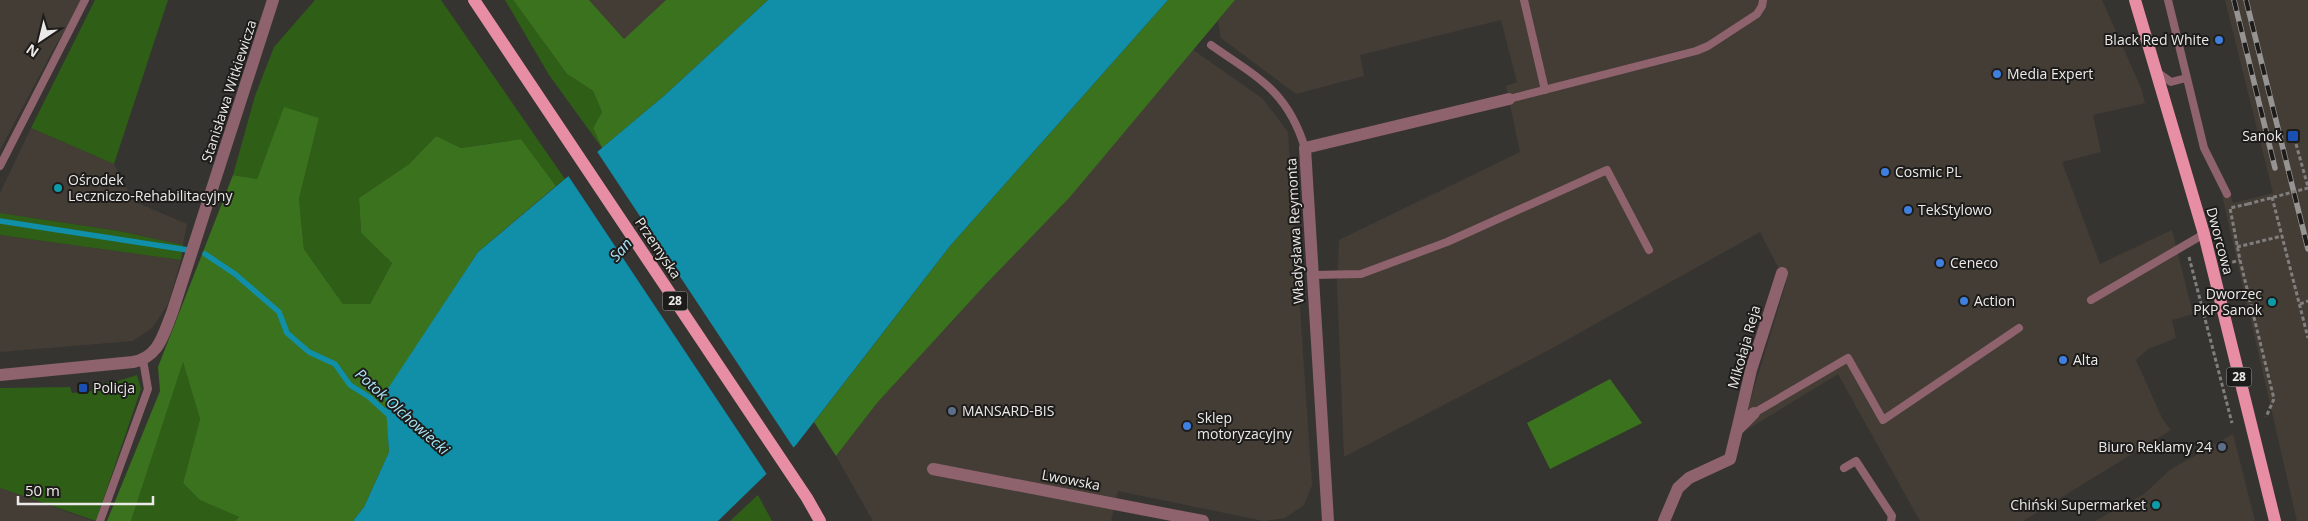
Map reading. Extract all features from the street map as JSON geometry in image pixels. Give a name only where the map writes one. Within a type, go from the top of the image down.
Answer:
[{"type":"main road","name":"Przemyska","points":[[474,0],[820,518]]},
{"type":"main road","name":"Dworcowa","points":[[2135,0],[2204,234],[2275,521]]},
{"type":"street","name":"Stanisława Witkiewicza","points":[[143,360],[157,349],[172,313],[273,0]]},
{"type":"street","name":"Władysława Reymonta","points":[[1328,521],[1306,148],[1509,99]]},
{"type":"street","name":"Mikołaja Reja","points":[[1664,521],[1678,488],[1689,478],[1730,459],[1751,370],[1782,273]]},
{"type":"street","points":[[0,375],[143,360]]},
{"type":"street","points":[[1737,430],[1754,414]]},
{"type":"street","name":"Lwowska","points":[[933,469],[1203,521]]},
{"type":"lane","points":[[0,166],[84,0]]},
{"type":"lane","points":[[1524,0],[1545,90]]},
{"type":"lane","points":[[1509,99],[1696,51],[1708,46],[1757,14],[1763,0]]},
{"type":"lane","points":[[2168,0],[2204,148],[2227,194]]},
{"type":"lane","points":[[1211,45],[1268,85],[1286,104],[1298,126],[1306,148]]},
{"type":"lane","points":[[2154,69],[2171,82],[2186,78]]},
{"type":"lane","points":[[1313,275],[1361,274],[1447,242],[1607,170],[1649,250]]},
{"type":"lane","points":[[2091,300],[2204,234]]},
{"type":"lane","points":[[1754,414],[1848,358],[1883,420],[2019,328]]},
{"type":"lane","points":[[100,521],[148,389],[143,360]]},
{"type":"lane","points":[[1844,468],[1856,461],[1892,516],[1891,521]]},
{"type":"path","points":[[2265,416],[2274,399],[2237,247],[2230,208],[2308,188],[2296,144]]},
{"type":"path","points":[[2272,197],[2308,338]]},
{"type":"path","points":[[2237,247],[2282,236]]},
{"type":"path","points":[[2186,244],[2191,273],[2232,423]]},
{"type":"path","points":[[2223,265],[2240,260]]},
{"type":"path","points":[[2300,304],[2308,301]]},
{"type":"shaded area","points":[[0,0],[84,0],[54,48],[0,150]]},
{"type":"shaded area","points":[[589,0],[666,0],[624,39]]},
{"type":"shaded area","points":[[1235,0],[2102,0],[2141,88],[2145,103],[2093,115],[2101,152],[2062,162],[2100,264],[2172,230],[2193,314],[2172,320],[2176,338],[2148,349],[2136,360],[2162,418],[2171,430],[2023,521],[1920,521],[1838,374],[1740,434],[1786,283],[1760,232],[1547,351],[1344,457],[1337,282],[1339,240],[1520,152],[1506,86],[1517,82],[1501,20],[1360,55],[1364,76],[1296,94],[1221,38],[1218,21]]},
{"type":"shaded area","points":[[2225,0],[2308,0],[2308,521],[2297,521],[2222,195],[2230,193],[2233,203],[2273,193]]},
{"type":"shaded area","points":[[1192,49],[1263,99],[1288,132],[1312,485],[1304,505],[1285,518],[1264,521],[1118,491],[1111,521],[873,521],[836,456],[877,403],[985,285],[1070,197]]},
{"type":"shaded area","points":[[31,128],[114,164],[133,201],[187,224],[183,245],[119,231],[0,213],[0,193]]},
{"type":"shaded area","points":[[0,235],[181,260],[168,304],[153,327],[133,341],[0,352]]},
{"type":"shaded area","points":[[2233,434],[2255,521],[2095,521],[2144,494],[2170,470]]},
{"type":"shaded area","points":[[0,488],[93,521],[0,521]]},
{"type":"green space","points":[[95,0],[168,0],[114,164],[31,128]]},
{"type":"green space","points":[[315,0],[441,0],[565,179],[556,186],[521,139],[461,148],[436,136],[409,164],[359,198],[361,233],[392,263],[370,304],[343,304],[304,249],[299,199],[319,118],[284,108],[257,179],[233,175],[255,96],[274,47]]},
{"type":"green space","points":[[505,0],[513,0],[567,74],[593,91],[602,112],[593,128],[602,148],[549,75]]},
{"type":"green space","points":[[513,0],[589,0],[624,39],[666,0],[768,0],[665,95],[602,148],[593,128],[602,112],[593,91],[567,74]]},
{"type":"green space","points":[[1168,0],[1235,0],[1070,197],[985,285],[877,403],[836,456],[814,422],[950,246]]},
{"type":"green space","points":[[284,107],[319,118],[299,199],[304,249],[343,304],[370,304],[392,263],[361,233],[359,198],[409,164],[436,136],[461,148],[521,139],[556,186],[478,252],[386,393],[389,452],[364,507],[353,521],[235,521],[239,517],[200,500],[183,483],[200,419],[183,362],[131,521],[107,521],[160,391],[158,367],[233,175],[257,179]]},
{"type":"green space","points":[[0,213],[119,231],[183,245],[181,260],[0,235]]},
{"type":"green space","points":[[183,361],[200,419],[183,483],[201,500],[239,517],[235,521],[131,521]]},
{"type":"green space","points":[[137,375],[141,389],[96,521],[0,488],[0,388],[70,387],[72,393],[92,391],[93,385],[118,381]]},
{"type":"green space","points":[[1610,379],[1642,423],[1550,469],[1527,423]]},
{"type":"green space","points":[[758,495],[772,521],[730,521]]},
{"type":"water","name":"San","points":[[768,0],[1168,0],[950,246],[796,445],[718,521],[353,521],[364,507],[389,452],[385,393],[478,252],[665,95]]},
{"type":"pier","points":[[596,150],[795,450],[768,476],[567,174]]},
{"type":"waterway","name":"Potok Olchowiecki","points":[[0,221],[188,250]]},
{"type":"waterway","name":"Potok Olchowiecki","points":[[205,254],[235,274],[279,312],[287,333],[309,352],[335,364],[350,385],[369,397],[392,418]]},
{"type":"railway","points":[[2234,0],[2275,168]]},
{"type":"railway","points":[[2246,0],[2308,249]]},
{"type":"place","name":"Black Red White","points":[[2219,40]]},
{"type":"place","name":"Media Expert","points":[[1997,74]]},
{"type":"place","name":"Sanok","points":[[2293,136]]},
{"type":"place","name":"Cosmic PL","points":[[1885,172]]},
{"type":"place","name":"Ośrodek Leczniczo-Rehabilitacyjny","points":[[58,188]]},
{"type":"place","name":"TekStylowo","points":[[1908,210]]},
{"type":"place","name":"Ceneco","points":[[1940,263]]},
{"type":"place","name":"Action","points":[[1964,301]]},
{"type":"place","name":"Dworzec PKP Sanok","points":[[2272,302]]},
{"type":"place","name":"Alta","points":[[2063,360]]},
{"type":"place","name":"Policja","points":[[83,388]]},
{"type":"place","name":"MANSARD-BIS","points":[[952,411]]},
{"type":"place","name":"Sklep motoryzacyjny","points":[[1187,426]]},
{"type":"place","name":"Biuro Reklamy 24","points":[[2222,447]]},
{"type":"place","name":"Chiński Supermarket","points":[[2156,505]]}]
